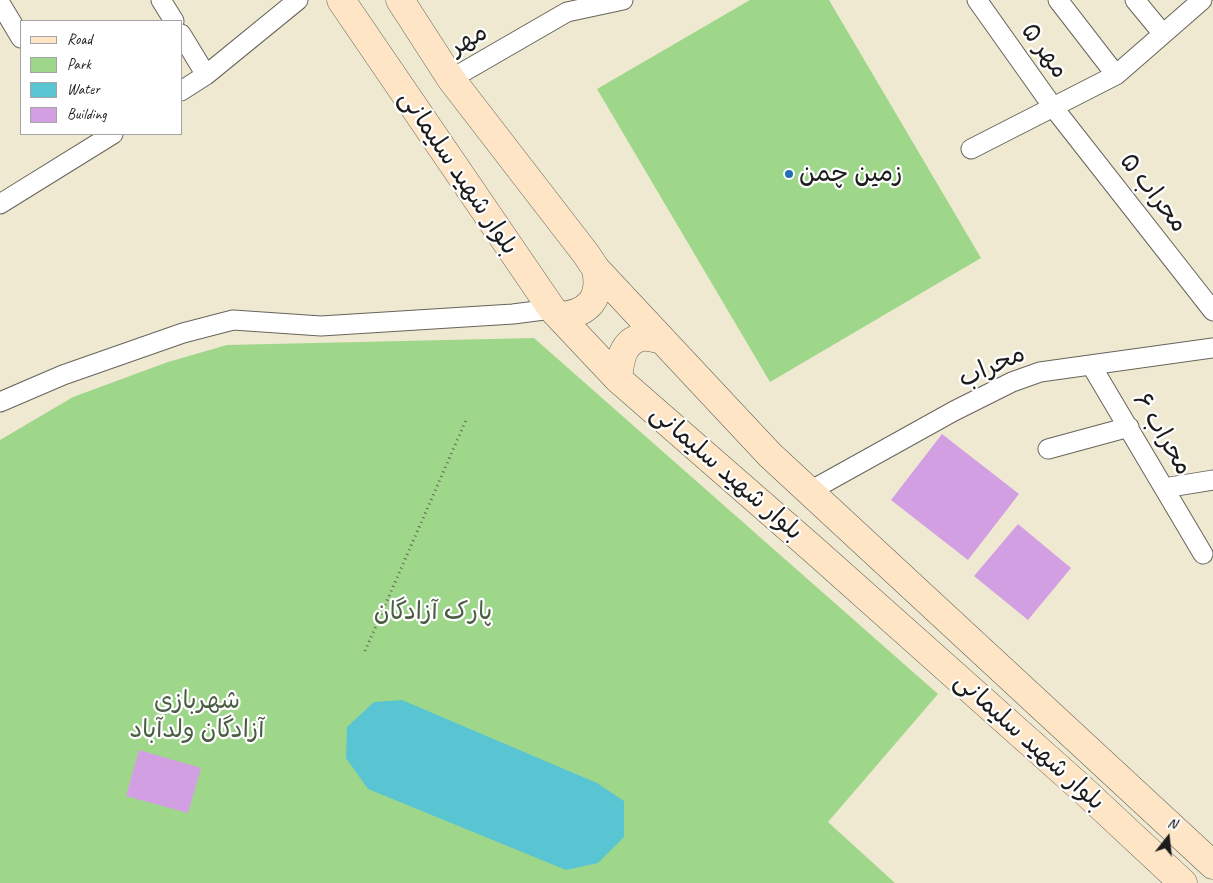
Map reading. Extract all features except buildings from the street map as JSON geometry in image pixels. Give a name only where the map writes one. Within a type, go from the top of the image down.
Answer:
[{"type":"main road","name":"بلوار شهید سلیمانی","points":[[341,0],[556,313],[618,379],[1021,734],[1183,883]]},
{"type":"main road","name":"بلوار شهید سلیمانی","points":[[400,0],[451,80],[596,269],[770,455],[1213,865]]},
{"type":"main road","points":[[556,313],[574,315],[586,308],[595,297],[599,283],[596,269]]},
{"type":"main road","points":[[618,379],[621,354],[630,343],[643,336],[662,340]]},
{"type":"street","points":[[161,0],[173,20]]},
{"type":"street","points":[[182,90],[206,75],[298,0]]},
{"type":"street","name":"مهر","points":[[451,80],[563,6],[623,0]]},
{"type":"street","name":"مهر ۵","points":[[977,0],[1054,107]]},
{"type":"street","points":[[1058,0],[1116,75]]},
{"type":"street","points":[[1135,0],[1163,34]]},
{"type":"street","points":[[971,149],[1116,75],[1202,0]]},
{"type":"street","points":[[0,3],[20,36]]},
{"type":"street","points":[[182,36],[206,75]]},
{"type":"street","name":"محراب ۵","points":[[1054,107],[1213,311]]},
{"type":"street","points":[[3,195],[84,141],[109,135]]},
{"type":"street","points":[[0,402],[63,375],[183,333],[233,320],[321,326],[556,313]]},
{"type":"street","name":"محراب","points":[[810,491],[954,411],[1012,382],[1040,372],[1213,348]]},
{"type":"street","name":"محراب ۶","points":[[1091,365],[1203,554]]},
{"type":"street","points":[[1048,449],[1129,427]]},
{"type":"street","points":[[1164,488],[1213,480]]},
{"type":"path","points":[[365,651],[466,420]]},
{"type":"green space","name":"زمین چمن","points":[[750,0],[829,0],[981,258],[770,382],[597,89]]},
{"type":"green space","name":"پارک آزادگان","points":[[534,338],[938,694],[828,822],[895,883],[0,883],[0,440],[73,397],[168,362],[227,345]]},
{"type":"water","points":[[402,700],[597,783],[624,801],[624,837],[598,863],[566,870],[368,789],[346,758],[347,727],[374,702]]},
{"type":"place","name":"زمین چمن","points":[[789,174]]},
{"type":"park label","name":"شهربازی آزادگان ولدآباد","points":[[197,716]]}]
